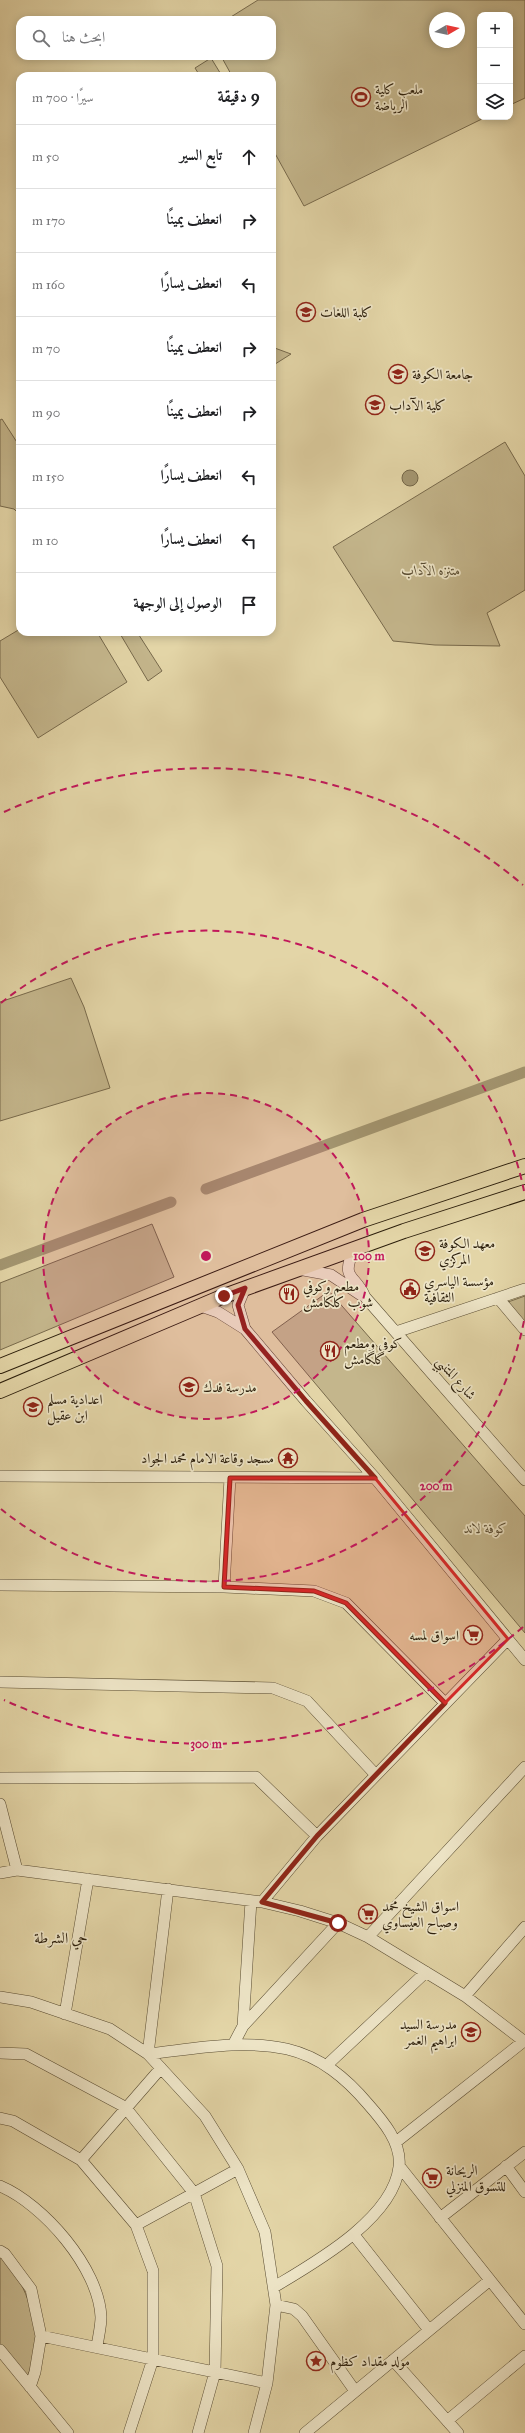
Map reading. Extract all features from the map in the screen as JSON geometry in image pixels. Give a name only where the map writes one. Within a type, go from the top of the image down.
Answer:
[{"type":"main road","points":[[0,1366],[363,1220],[525,1166]]},
{"type":"main road","points":[[0,1391],[245,1288],[354,1249],[525,1192]]},
{"type":"street","name":"شارع المتنبي","points":[[354,1249],[348,1262],[348,1272],[365,1297],[525,1480]]},
{"type":"street","name":"شارع المتنبي","points":[[298,1269],[331,1275],[365,1297]]},
{"type":"street","points":[[245,1288],[238,1305],[245,1329]]},
{"type":"street","points":[[396,1332],[525,1288]]},
{"type":"street","points":[[498,1298],[525,1330]]},
{"type":"street","points":[[200,1306],[218,1312],[245,1329],[306,1401],[375,1478],[525,1660]]},
{"type":"street","points":[[0,1476],[375,1478]]},
{"type":"street","points":[[224,1587],[230,1478]]},
{"type":"street","points":[[0,1585],[224,1587],[314,1591],[346,1603],[445,1703]]},
{"type":"street","points":[[262,1902],[317,1836],[375,1774],[508,1639]]},
{"type":"street","points":[[0,1682],[273,1688],[307,1701],[375,1774]]},
{"type":"street","points":[[368,1937],[525,1767]]},
{"type":"street","points":[[0,1778],[256,1778],[317,1836]]},
{"type":"street","points":[[0,1804],[17,1870]]},
{"type":"street","points":[[0,1873],[17,1870],[262,1902],[338,1923],[368,1937],[465,1996],[525,2042],[396,2142]]},
{"type":"street","points":[[65,2014],[88,1879]]},
{"type":"street","points":[[148,2054],[168,1889]]},
{"type":"street","points":[[243,2026],[251,1901]]},
{"type":"street","points":[[233,2044],[243,2026],[338,1923]]},
{"type":"street","points":[[465,1996],[525,1927]]},
{"type":"street","points":[[327,2065],[426,1972]]},
{"type":"street","points":[[0,1997],[31,2002],[110,2029],[148,2054],[205,2116],[238,2169],[265,2232],[276,2305],[267,2383],[254,2433]]},
{"type":"street","points":[[148,2054],[233,2044],[287,2049],[327,2065],[354,2087],[383,2121],[396,2142],[400,2167],[393,2187],[378,2211],[354,2235],[274,2287]]},
{"type":"street","points":[[0,2053],[26,2054],[125,2107],[194,2193],[217,2266],[215,2372],[198,2433]]},
{"type":"street","points":[[82,2160],[125,2107],[161,2068]]},
{"type":"street","points":[[0,2118],[13,2121],[82,2160],[136,2225],[153,2271],[153,2359],[129,2433]]},
{"type":"street","points":[[440,2218],[525,2152]]},
{"type":"street","points":[[506,2166],[525,2192]]},
{"type":"street","points":[[400,2167],[525,2324]]},
{"type":"street","points":[[136,2225],[238,2169]]},
{"type":"street","points":[[0,2186],[13,2191],[44,2215],[84,2265],[96,2294],[101,2317],[97,2347]]},
{"type":"street","points":[[354,2235],[429,2330]]},
{"type":"street","points":[[0,2251],[5,2254],[30,2289],[40,2336],[30,2387]]},
{"type":"street","points":[[305,2433],[490,2280]]},
{"type":"street","points":[[276,2305],[294,2309],[302,2316],[355,2391]]},
{"type":"street","points":[[40,2336],[267,2383]]},
{"type":"street","points":[[0,2350],[68,2433]]},
{"type":"street","points":[[446,2421],[525,2356]]},
{"type":"street","points":[[393,2360],[458,2433]]},
{"type":"highlighted area","points":[[230,1478],[375,1478],[508,1639],[445,1703],[346,1603],[314,1591],[224,1587]]},
{"type":"green space","points":[[258,0],[525,0],[525,98],[513,104],[513,12],[477,12],[477,120],[480,120],[304,206],[276,155],[276,72],[230,72],[223,60],[276,60],[276,16],[232,16]]},
{"type":"green space","points":[[208,60],[212,60],[220,72],[198,72],[195,68]]},
{"type":"green space","points":[[276,348],[291,354],[276,363]]},
{"type":"green space","points":[[2,419],[16,441],[16,511],[14,509],[0,506],[0,420]]},
{"type":"green space","name":"متنزه الآداب","points":[[505,442],[525,476],[525,590],[487,613],[500,646],[435,645],[393,641],[333,547]]},
{"type":"green space","points":[[16,631],[16,636],[99,636],[127,682],[38,738],[0,677],[0,641]]},
{"type":"green space","points":[[121,636],[140,636],[162,671],[148,681]]},
{"type":"green space","points":[[71,978],[84,1007],[110,1088],[0,1121],[0,1002]]},
{"type":"green space","points":[[152,1224],[174,1277],[0,1350],[0,1283]]},
{"type":"green space","name":"كوفة لاند","points":[[329,1291],[525,1516],[525,1633],[272,1332]]},
{"type":"green space","points":[[525,1296],[525,1323],[508,1302]]},
{"type":"green space","points":[[0,2257],[14,2272],[26,2294],[33,2316],[36,2337],[35,2348],[32,2364],[26,2380],[0,2347]]},
{"type":"shaded area","points":[[410,470],[416,472],[418,478],[416,484],[410,486],[404,484],[402,478],[404,472]]},
{"type":"waterway","points":[[206,1189],[525,1072]]},
{"type":"waterway","points":[[0,1265],[171,1202]]},
{"type":"place","name":"ملعب كلية الرياضة","points":[[361,97]]},
{"type":"place","name":"كلبة اللغات","points":[[306,312]]},
{"type":"place","name":"جامعة الكوفة","points":[[398,374]]},
{"type":"place","name":"كلية الآداب","points":[[375,405]]},
{"type":"place","name":"معهد الكوفة المركزي","points":[[425,1251]]},
{"type":"place","name":"مؤسسة الياسري الثقافية","points":[[410,1289]]},
{"type":"place","name":"مطعم وكوفي شوب كلكامش","points":[[289,1294]]},
{"type":"place","name":"كوفي ومطعم گلگامش","points":[[330,1351]]},
{"type":"place","name":"مدرسة فدك","points":[[189,1387]]},
{"type":"place","name":"اعدادية مسلم ابن عقيل","points":[[33,1407]]},
{"type":"place","name":"مسجد وقاعة الامام محمد الجواد","points":[[288,1458]]},
{"type":"place","name":"اسواق لمسه","points":[[473,1635]]},
{"type":"place","name":"اسواق الشيخ محمد وصباح العيساوي","points":[[368,1914]]},
{"type":"place","name":"مدرسة السيد ابراهيم الغمر","points":[[471,2032]]},
{"type":"place","name":"الريحانة للتسوق المنزلي","points":[[432,2178]]},
{"type":"place","name":"مولد مقداد كظوم","points":[[316,2361]]},
{"type":"district","name":"حي الشرطة","points":[[61,1938]]},
{"type":"route","points":[[224,1296],[245,1288],[238,1305],[245,1329],[306,1401],[375,1478],[230,1478],[224,1587],[314,1591],[346,1603],[445,1703],[375,1774],[317,1836],[262,1902],[300,1911],[338,1923]]}]
